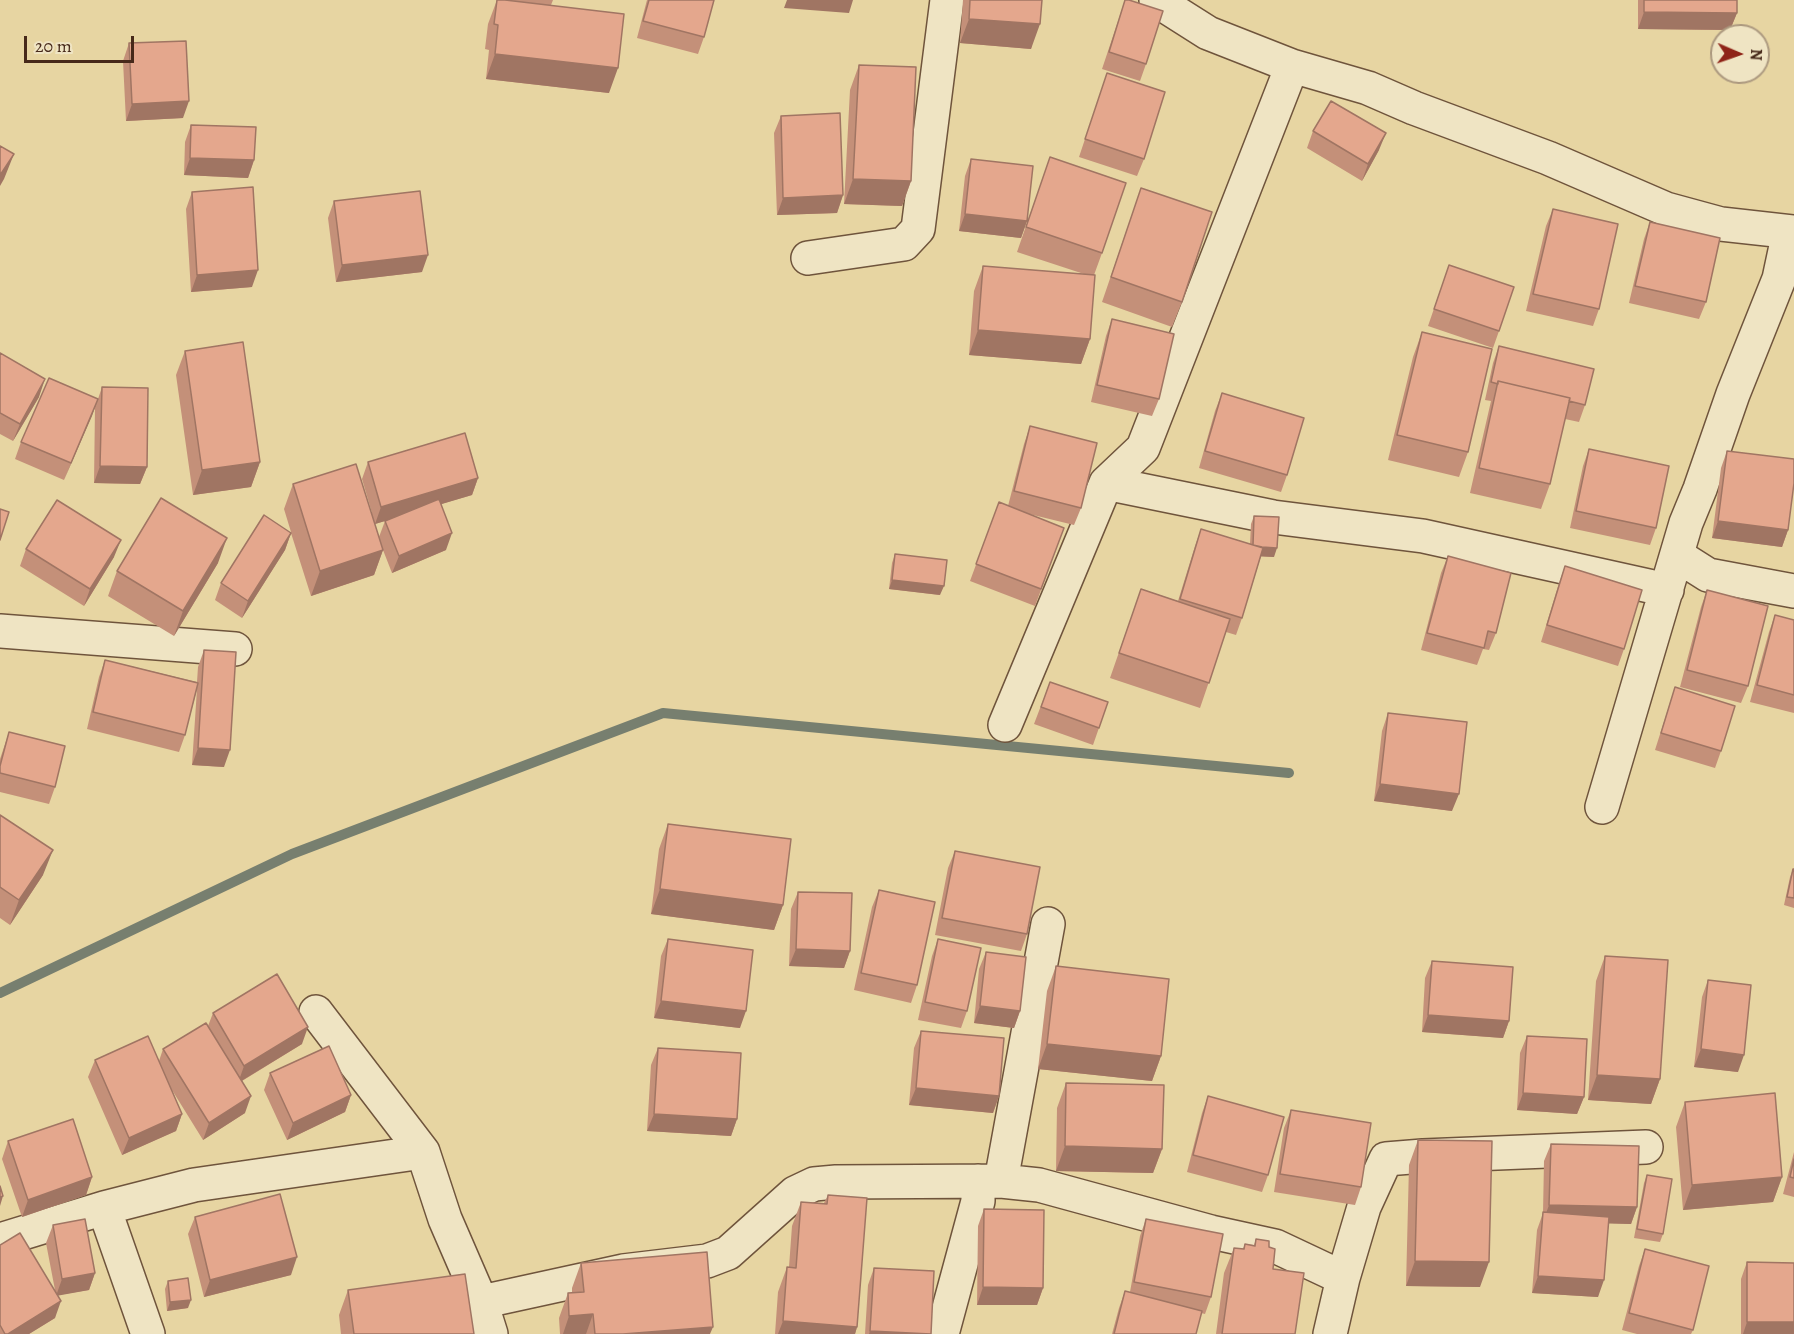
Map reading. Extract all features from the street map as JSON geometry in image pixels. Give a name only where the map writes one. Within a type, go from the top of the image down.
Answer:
[{"type":"street","points":[[808,258],[904,244],[918,229],[947,0]]},
{"type":"street","points":[[1156,0],[1208,33],[1292,66],[1368,88],[1413,108],[1548,158],[1666,209],[1721,224],[1791,232],[1779,279],[1733,394],[1686,523],[1602,807]]},
{"type":"street","points":[[1005,725],[1106,483],[1143,448],[1292,66]]},
{"type":"street","points":[[1106,483],[1273,517],[1423,536],[1668,590]]},
{"type":"street","points":[[1678,556],[1708,575],[1794,591]]},
{"type":"street","points":[[0,631],[235,649]]},
{"type":"street","points":[[942,1334],[978,1201],[989,1181],[1048,924]]},
{"type":"street","points":[[316,1012],[423,1152],[445,1219],[481,1302],[491,1334]]},
{"type":"street","points":[[1330,1334],[1343,1278],[1364,1207],[1386,1159],[1646,1147]]},
{"type":"street","points":[[0,1240],[104,1208],[194,1185],[423,1152]]},
{"type":"street","points":[[481,1302],[623,1270],[707,1262],[728,1253],[795,1194],[814,1184],[989,1181],[1039,1185],[1211,1232],[1275,1246],[1343,1278]]},
{"type":"street","points":[[104,1208],[148,1334]]},
{"type":"building","points":[[497,0],[624,14],[618,68],[495,54],[498,25],[494,24]]},
{"type":"building","points":[[649,0],[714,0],[704,37],[643,21]]},
{"type":"building","points":[[970,0],[1042,0],[1040,24],[969,19]]},
{"type":"building","points":[[1125,0],[1163,11],[1146,64],[1109,52]]},
{"type":"building","points":[[1644,0],[1737,0],[1737,13],[1644,12]]},
{"type":"building","points":[[186,41],[189,101],[132,104],[129,43]]},
{"type":"building","points":[[859,65],[916,67],[911,181],[853,179]]},
{"type":"building","points":[[1107,73],[1165,92],[1144,159],[1085,139]]},
{"type":"building","points":[[1331,101],[1386,133],[1368,164],[1313,131]]},
{"type":"building","points":[[840,113],[843,195],[783,198],[781,116]]},
{"type":"building","points":[[191,125],[256,127],[254,160],[190,158]]},
{"type":"building","points":[[0,146],[14,154],[0,175]]},
{"type":"building","points":[[1050,157],[1126,183],[1102,253],[1026,227]]},
{"type":"building","points":[[971,159],[1033,166],[1027,221],[965,214]]},
{"type":"building","points":[[253,187],[258,270],[197,275],[192,192]]},
{"type":"building","points":[[1141,188],[1212,212],[1182,302],[1111,277]]},
{"type":"building","points":[[420,191],[428,255],[342,265],[334,201]]},
{"type":"building","points":[[1553,209],[1618,224],[1599,309],[1533,294]]},
{"type":"building","points":[[1650,222],[1720,238],[1706,302],[1635,286]]},
{"type":"building","points":[[1449,265],[1514,287],[1499,331],[1434,309]]},
{"type":"building","points":[[983,266],[1095,275],[1090,339],[978,330]]},
{"type":"building","points":[[1112,319],[1174,334],[1159,399],[1097,385]]},
{"type":"building","points":[[1422,332],[1492,349],[1468,452],[1397,435]]},
{"type":"building","points":[[243,342],[260,462],[202,470],[185,351]]},
{"type":"building","points":[[1499,346],[1594,369],[1585,405],[1569,401],[1570,398],[1498,381],[1498,384],[1491,382]]},
{"type":"building","points":[[0,353],[45,379],[20,424],[0,413]]},
{"type":"building","points":[[49,378],[98,399],[71,463],[21,442]]},
{"type":"building","points":[[1498,381],[1570,398],[1550,484],[1479,468]]},
{"type":"building","points":[[102,387],[148,388],[147,467],[100,466]]},
{"type":"building","points":[[1222,393],[1304,418],[1287,475],[1205,451]]},
{"type":"building","points":[[1030,426],[1097,443],[1081,508],[1014,491]]},
{"type":"building","points":[[465,433],[478,478],[381,507],[368,462]]},
{"type":"building","points":[[1589,449],[1669,466],[1656,528],[1576,511]]},
{"type":"building","points":[[1727,451],[1794,459],[1794,483],[1788,530],[1718,521]]},
{"type":"building","points":[[356,464],[383,550],[320,571],[293,484]]},
{"type":"building","points":[[161,498],[227,538],[183,611],[117,571]]},
{"type":"building","points":[[439,499],[452,533],[399,556],[385,521]]},
{"type":"building","points":[[57,500],[121,540],[90,589],[26,549]]},
{"type":"building","points":[[999,502],[1064,528],[1041,589],[976,564]]},
{"type":"building","points":[[0,509],[9,512],[0,540]]},
{"type":"building","points":[[264,515],[291,533],[248,601],[221,583]]},
{"type":"building","points":[[1254,516],[1279,517],[1277,548],[1253,545]]},
{"type":"building","points":[[1201,529],[1263,548],[1242,618],[1180,599]]},
{"type":"building","points":[[895,554],[947,560],[944,586],[892,580]]},
{"type":"building","points":[[1448,556],[1511,573],[1496,633],[1488,631],[1484,648],[1427,633]]},
{"type":"building","points":[[1565,566],[1642,590],[1624,649],[1547,625]]},
{"type":"building","points":[[1141,589],[1230,619],[1209,683],[1119,653]]},
{"type":"building","points":[[1707,590],[1768,606],[1748,686],[1687,670]]},
{"type":"building","points":[[1775,615],[1794,620],[1794,695],[1757,685]]},
{"type":"building","points":[[204,650],[236,652],[230,750],[198,748]]},
{"type":"building","points":[[105,660],[198,683],[185,735],[93,712]]},
{"type":"building","points":[[1050,682],[1108,702],[1099,728],[1041,707]]},
{"type":"building","points":[[1675,687],[1735,706],[1721,751],[1661,733]]},
{"type":"building","points":[[1388,713],[1467,722],[1459,794],[1380,784]]},
{"type":"building","points":[[9,732],[65,746],[55,787],[0,773]]},
{"type":"building","points":[[0,815],[53,850],[19,900],[0,887]]},
{"type":"building","points":[[668,824],[791,839],[783,905],[660,889]]},
{"type":"building","points":[[955,851],[1040,867],[1027,934],[942,918]]},
{"type":"building","points":[[1794,869],[1794,898],[1787,897]]},
{"type":"building","points":[[879,890],[935,902],[917,985],[861,973]]},
{"type":"building","points":[[798,892],[852,893],[850,951],[796,949]]},
{"type":"building","points":[[668,939],[753,950],[746,1011],[661,1001]]},
{"type":"building","points":[[938,939],[981,948],[967,1011],[925,1002]]},
{"type":"building","points":[[986,952],[1026,957],[1020,1011],[980,1006]]},
{"type":"building","points":[[1605,956],[1668,960],[1660,1079],[1597,1075]]},
{"type":"building","points":[[1432,961],[1513,967],[1509,1021],[1428,1015]]},
{"type":"building","points":[[1056,966],[1169,979],[1161,1056],[1047,1044]]},
{"type":"building","points":[[277,974],[308,1027],[244,1066],[213,1013]]},
{"type":"building","points":[[1708,980],[1751,985],[1744,1055],[1701,1049]]},
{"type":"building","points":[[206,1023],[251,1096],[209,1123],[163,1049]]},
{"type":"building","points":[[921,1031],[1004,1038],[999,1096],[916,1088]]},
{"type":"building","points":[[148,1036],[182,1114],[129,1138],[95,1060]]},
{"type":"building","points":[[1527,1036],[1587,1039],[1584,1097],[1523,1093]]},
{"type":"building","points":[[329,1046],[351,1095],[293,1123],[270,1073]]},
{"type":"building","points":[[658,1048],[741,1053],[737,1119],[654,1114]]},
{"type":"building","points":[[1066,1083],[1164,1085],[1162,1149],[1065,1146]]},
{"type":"building","points":[[1775,1093],[1782,1177],[1692,1185],[1685,1102]]},
{"type":"building","points":[[1208,1096],[1284,1117],[1268,1175],[1193,1155]]},
{"type":"building","points":[[1291,1110],[1371,1123],[1361,1187],[1280,1174]]},
{"type":"building","points":[[73,1119],[92,1177],[28,1200],[8,1141]]},
{"type":"building","points":[[1418,1140],[1492,1141],[1489,1262],[1415,1261]]},
{"type":"building","points":[[1551,1144],[1639,1146],[1637,1207],[1549,1205]]},
{"type":"building","points":[[1794,1159],[1794,1178],[1790,1177]]},
{"type":"building","points":[[1647,1175],[1672,1179],[1663,1234],[1637,1229]]},
{"type":"building","points":[[280,1194],[297,1257],[210,1280],[195,1217]]},
{"type":"building","points":[[828,1195],[867,1198],[857,1327],[783,1321],[787,1267],[796,1268],[801,1202],[827,1204]]},
{"type":"building","points":[[984,1209],[1044,1210],[1043,1288],[983,1287]]},
{"type":"building","points":[[1543,1212],[1609,1217],[1604,1280],[1538,1276]]},
{"type":"building","points":[[85,1219],[95,1273],[62,1279],[53,1225]]},
{"type":"building","points":[[1146,1219],[1223,1234],[1211,1297],[1134,1282]]},
{"type":"building","points":[[20,1233],[61,1301],[5,1334],[0,1325],[0,1245]]},
{"type":"building","points":[[1256,1239],[1269,1241],[1269,1247],[1275,1249],[1273,1269],[1304,1273],[1295,1334],[1222,1334],[1234,1248],[1244,1249],[1245,1244],[1255,1246]]},
{"type":"building","points":[[1645,1249],[1709,1266],[1693,1330],[1629,1313]]},
{"type":"building","points":[[707,1252],[713,1327],[595,1334],[593,1314],[569,1316],[568,1293],[584,1292],[581,1263]]},
{"type":"building","points":[[1747,1262],[1794,1263],[1794,1322],[1747,1322]]},
{"type":"building","points":[[874,1268],[934,1271],[931,1334],[870,1331]]},
{"type":"building","points":[[465,1274],[474,1334],[354,1334],[348,1290]]},
{"type":"building","points":[[188,1278],[191,1300],[170,1302],[168,1281]]},
{"type":"building","points":[[1125,1291],[1202,1311],[1196,1334],[1114,1334]]},
{"type":"waterway","points":[[0,993],[292,854],[663,713],[1289,773]]}]
